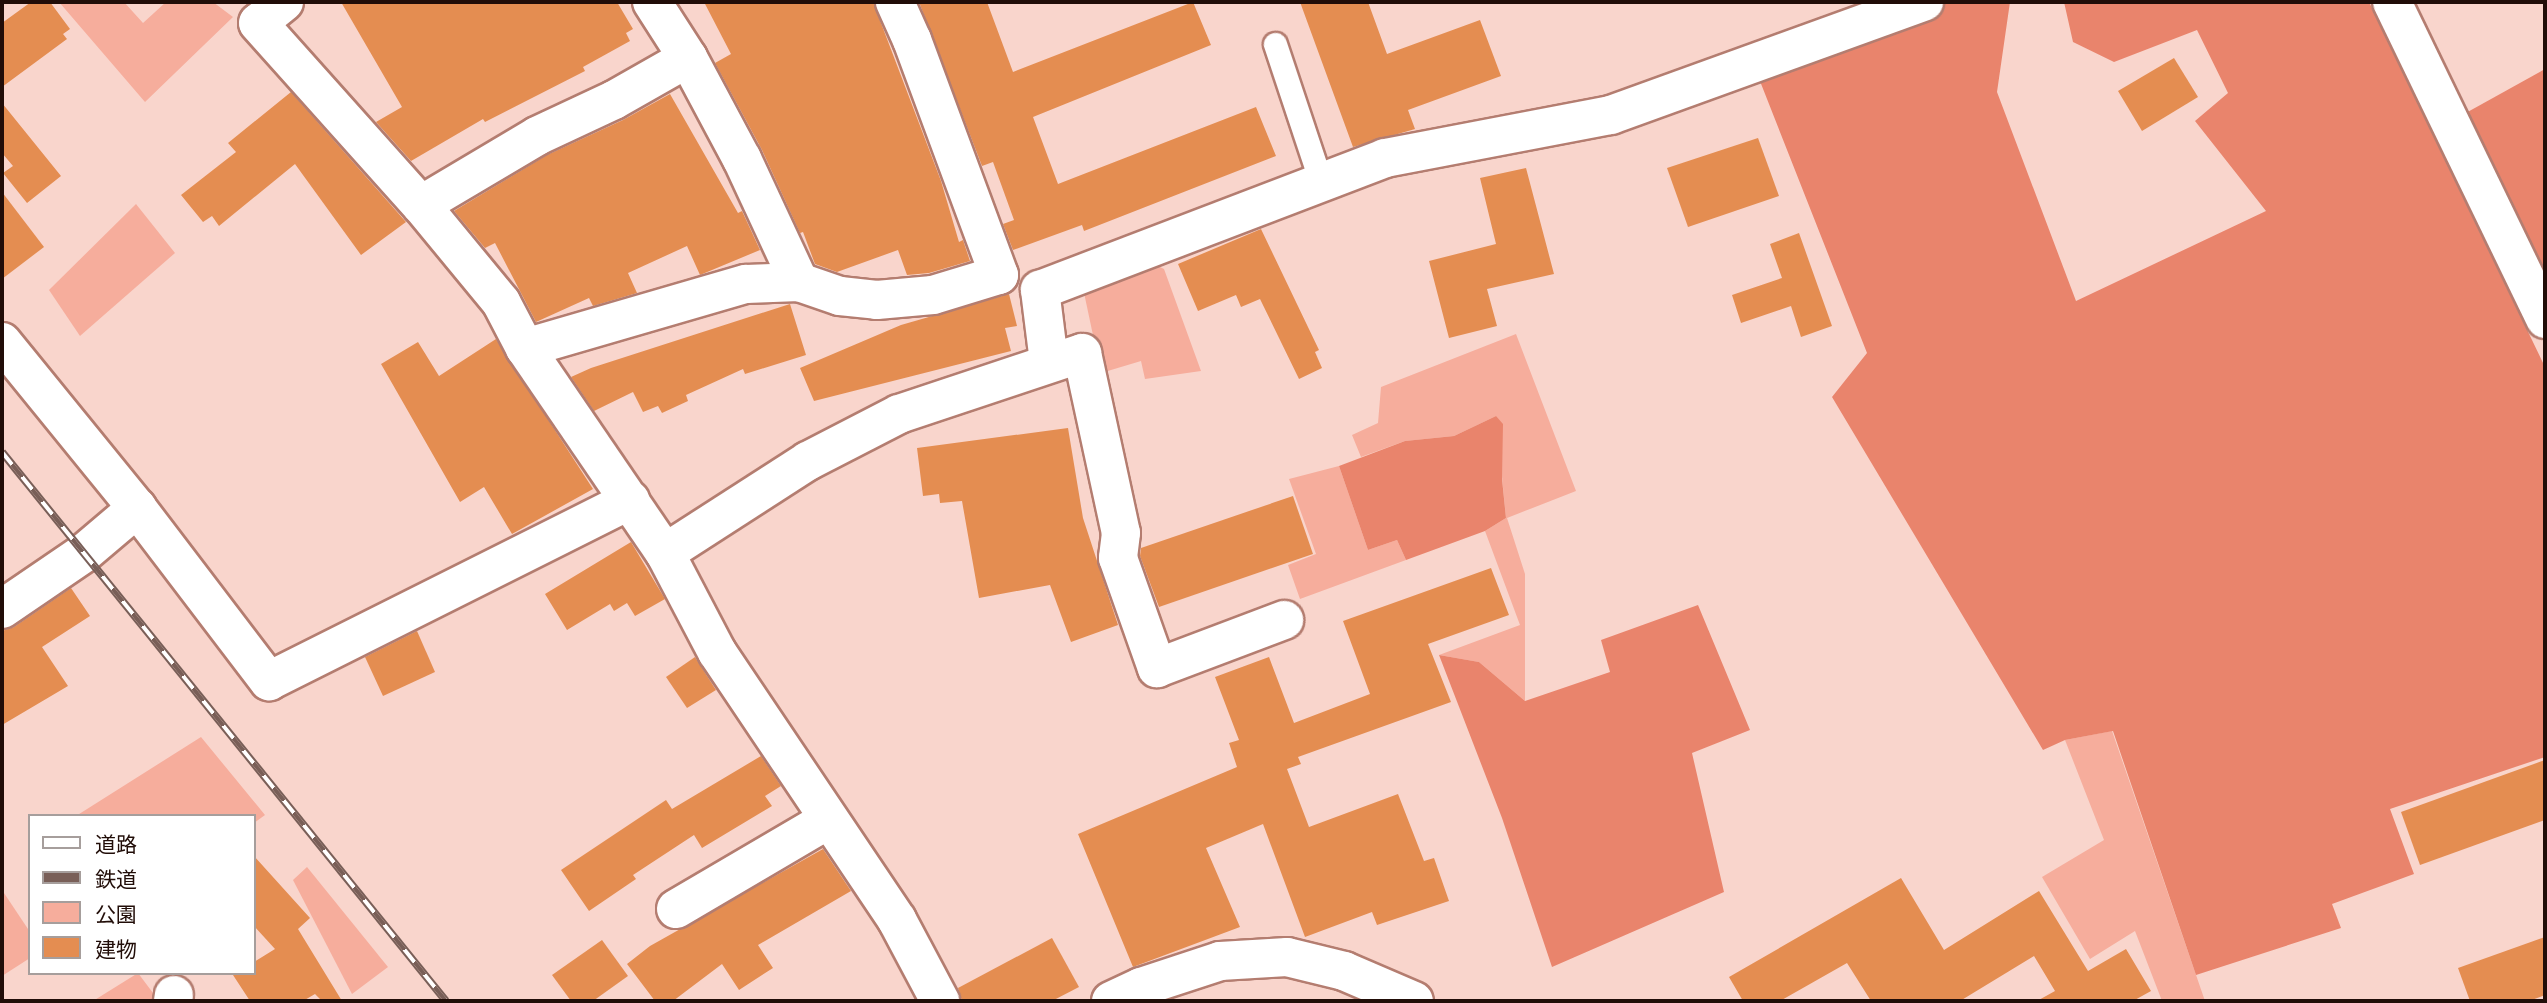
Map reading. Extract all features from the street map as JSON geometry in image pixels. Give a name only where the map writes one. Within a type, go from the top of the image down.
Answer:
[{"type":"street","points":[[525,348],[747,284],[799,282],[840,296],[877,300],[933,295],[999,275],[912,40],[895,2]]},
{"type":"street","points":[[1049,362],[1040,290],[1385,158],[1611,116],[1836,17],[1924,2]]},
{"type":"street","points":[[2392,2],[2545,319]]},
{"type":"street","points":[[655,3],[742,159],[799,282]]},
{"type":"street","points":[[259,9],[501,302],[525,348],[665,554],[717,652],[897,920],[940,1001]]},
{"type":"street","points":[[421,205],[537,136],[614,100],[688,58]]},
{"type":"street","points":[[2,342],[137,508],[269,681],[630,500]]},
{"type":"street","points":[[665,554],[808,461],[900,414],[1082,353],[1121,533],[1118,558],[1157,668],[1284,620]]},
{"type":"street","points":[[2,609],[84,553],[137,508]]},
{"type":"street","points":[[676,909],[828,820]]},
{"type":"street","points":[[1111,1001],[1140,987],[1220,961],[1287,957],[1344,971],[1415,1001]]},
{"type":"lane","points":[[1275,44],[1321,182]]},
{"type":"green space","points":[[59,2],[124,2],[143,23],[166,2],[213,2],[233,17],[145,102]]},
{"type":"green space","points":[[136,204],[175,253],[80,336],[49,290]]},
{"type":"green space","points":[[1150,262],[1164,269],[1201,371],[1145,379],[1141,361],[1101,373],[1083,288]]},
{"type":"green space","points":[[1516,334],[1576,491],[1507,518],[1525,574],[1525,701],[1479,662],[1439,655],[1520,625],[1485,531],[1506,518],[1496,416],[1454,436],[1405,441],[1361,457],[1352,435],[1378,423],[1381,387]]},
{"type":"green space","points":[[1339,466],[1368,550],[1397,540],[1406,560],[1300,599],[1288,565],[1316,554],[1289,479]]},
{"type":"green space","points":[[2112,731],[2205,1001],[2162,1001],[2135,931],[2090,959],[2042,877],[2104,840],[2065,740]]},
{"type":"green space","points":[[201,737],[265,815],[256,822],[256,814],[79,814]]},
{"type":"green space","points":[[307,867],[388,967],[352,994],[293,880]]},
{"type":"green space","points":[[2,890],[28,929],[28,959],[2,976]]},
{"type":"green space","points":[[135,975],[140,975],[159,1001],[93,1001]]},
{"type":"shaded area","points":[[1949,2],[2010,2],[1997,92],[2076,301],[2266,211],[2195,121],[2228,93],[2197,30],[2114,62],[2073,42],[2064,2],[2369,2],[2545,367],[2545,757],[2390,809],[2414,874],[2332,904],[2341,928],[2196,975],[2113,731],[2065,740],[2043,750],[1832,397],[1867,353],[1756,71]]},
{"type":"shaded area","points":[[2545,69],[2545,286],[2464,114]]},
{"type":"shaded area","points":[[1496,416],[1503,424],[1502,479],[1506,518],[1485,531],[1406,560],[1397,540],[1368,550],[1339,466],[1405,441],[1454,436]]},
{"type":"shaded area","points":[[1698,605],[1750,730],[1692,753],[1724,892],[1552,967],[1502,818],[1439,655],[1479,662],[1525,701],[1610,672],[1601,640]]},
{"type":"building","points":[[31,2],[50,2],[70,29],[63,34],[67,39],[2,87],[2,23]]},
{"type":"building","points":[[341,2],[617,2],[633,29],[626,33],[630,41],[583,67],[585,71],[485,122],[483,119],[411,161],[376,122],[402,107]]},
{"type":"building","points":[[704,2],[873,2],[941,181],[959,242],[963,240],[970,261],[929,273],[907,275],[898,250],[837,272],[815,264],[803,232],[800,233],[762,150],[715,63],[731,54]]},
{"type":"building","points":[[919,2],[987,2],[1013,72],[1193,2],[1211,45],[1033,117],[1058,184],[1256,107],[1276,156],[1084,231],[1082,225],[1013,250],[1003,224],[1014,220],[993,162],[982,166]]},
{"type":"building","points":[[1300,2],[1368,2],[1387,54],[1480,20],[1501,76],[1408,110],[1415,129],[1353,147]]},
{"type":"building","points":[[2174,58],[2198,97],[2142,131],[2118,91]]},
{"type":"building","points":[[291,92],[406,222],[361,255],[295,164],[219,226],[212,216],[203,222],[181,195],[236,152],[228,143]]},
{"type":"building","points":[[670,94],[738,213],[742,211],[760,250],[700,275],[687,246],[628,273],[637,293],[593,306],[589,298],[536,322],[495,243],[485,248],[454,211],[547,155],[623,120]]},
{"type":"building","points":[[2,103],[61,176],[27,203],[3,173],[13,166],[2,153]]},
{"type":"building","points":[[1758,138],[1779,196],[1688,227],[1667,168]]},
{"type":"building","points":[[1526,168],[1554,274],[1487,289],[1497,326],[1449,338],[1429,261],[1496,244],[1480,178]]},
{"type":"building","points":[[2,192],[44,247],[2,279]]},
{"type":"building","points":[[1261,229],[1319,350],[1315,352],[1322,368],[1299,379],[1260,299],[1241,307],[1236,295],[1198,311],[1178,264]]},
{"type":"building","points":[[1799,233],[1832,326],[1801,337],[1791,306],[1741,323],[1732,295],[1782,278],[1770,244]]},
{"type":"building","points":[[1009,294],[1017,326],[1005,328],[1011,351],[814,401],[800,368],[901,325]]},
{"type":"building","points":[[790,304],[806,355],[745,374],[743,369],[686,395],[688,401],[662,413],[658,406],[643,412],[633,392],[594,411],[571,377],[591,368]]},
{"type":"building","points":[[496,339],[593,489],[512,534],[484,487],[460,502],[381,364],[418,342],[439,376]]},
{"type":"building","points":[[1068,428],[1083,518],[1118,625],[1071,642],[1050,585],[979,598],[962,501],[940,503],[939,494],[923,496],[917,448]]},
{"type":"building","points":[[1293,496],[1313,554],[1159,607],[1140,556],[1141,548]]},
{"type":"building","points":[[631,542],[665,599],[635,616],[627,603],[614,611],[610,604],[567,630],[545,594]]},
{"type":"building","points":[[1491,568],[1509,615],[1428,644],[1451,702],[1298,757],[1301,764],[1287,769],[1309,827],[1398,794],[1424,861],[1434,858],[1449,901],[1377,925],[1372,912],[1305,937],[1263,824],[1206,848],[1240,927],[1133,967],[1078,834],[1237,767],[1229,743],[1239,740],[1215,677],[1269,657],[1294,723],[1370,694],[1343,621]]},
{"type":"building","points":[[71,588],[90,616],[42,647],[68,686],[2,725],[2,631],[14,627]]},
{"type":"building","points":[[417,631],[435,672],[383,696],[365,657]]},
{"type":"building","points":[[695,657],[716,690],[687,708],[666,677]]},
{"type":"building","points":[[761,756],[781,786],[765,796],[772,806],[702,848],[694,835],[633,875],[636,879],[589,911],[561,870],[666,800],[672,809]]},
{"type":"building","points":[[2545,760],[2545,820],[2420,865],[2401,812]]},
{"type":"building","points":[[823,849],[851,891],[758,945],[773,968],[739,990],[722,964],[673,1001],[655,1001],[627,964],[650,946]]},
{"type":"building","points":[[256,858],[310,918],[298,929],[342,1001],[322,1001],[315,994],[303,1001],[250,1001],[233,975],[256,975],[256,961],[275,949],[256,928]]},
{"type":"building","points":[[1901,878],[1944,950],[2039,891],[2088,971],[2126,949],[2151,991],[2133,1001],[2037,1001],[2055,991],[2034,956],[1960,1001],[1871,1001],[1847,963],[1780,1001],[1743,1001],[1729,977]]},
{"type":"building","points":[[2545,937],[2545,995],[2529,1001],[2470,1001],[2458,968]]},
{"type":"building","points":[[1052,938],[1079,987],[1052,1001],[962,1001],[958,988]]},
{"type":"building","points":[[602,940],[628,976],[593,1001],[571,1001],[552,975]]},
{"type":"railway","points":[[2,452],[446,1001]]}]
